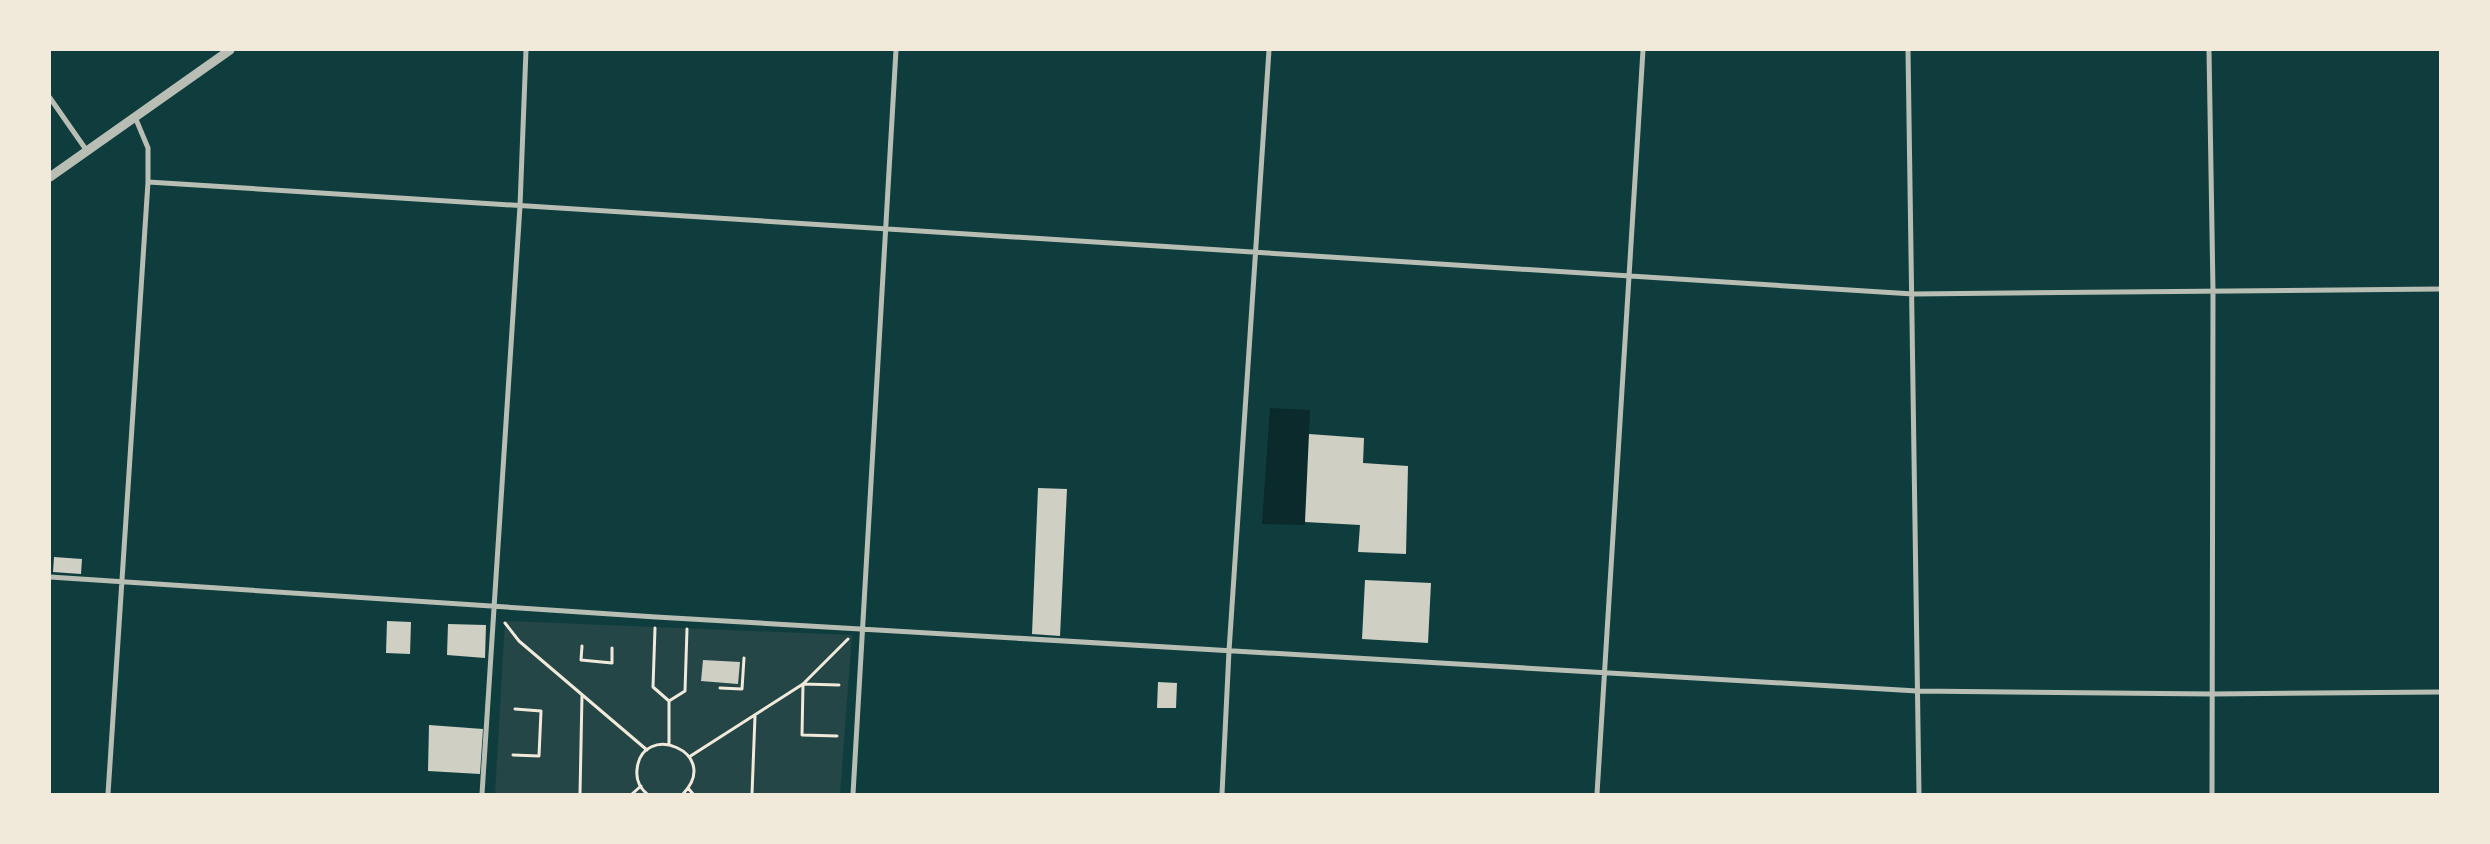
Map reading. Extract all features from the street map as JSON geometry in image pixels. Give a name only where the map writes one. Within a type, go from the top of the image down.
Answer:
[{"type":"street","points":[[50,177],[230,50]]},
{"type":"street","points":[[482,794],[520,206],[526,50]]},
{"type":"street","points":[[853,794],[896,50]]},
{"type":"street","points":[[1222,794],[1229,651],[1269,50]]},
{"type":"street","points":[[1597,794],[1606,674],[1643,50]]},
{"type":"street","points":[[1908,50],[1919,794]]},
{"type":"street","points":[[2210,50],[2213,292],[2212,794]]},
{"type":"street","points":[[50,98],[86,151]]},
{"type":"street","points":[[108,794],[148,182],[148,148],[136,117]]},
{"type":"street","points":[[148,182],[1913,294],[2440,289]]},
{"type":"street","points":[[50,577],[688,619],[1917,691],[2212,694],[2440,692]]},
{"type":"path","points":[[493,607],[519,641],[647,750]]},
{"type":"path","points":[[656,617],[653,687],[669,702],[669,744]]},
{"type":"path","points":[[669,702],[685,691],[688,619]]},
{"type":"path","points":[[689,757],[803,684],[852,635],[862,629]]},
{"type":"path","points":[[582,646],[581,660],[612,663],[612,648]]},
{"type":"path","points":[[720,688],[742,689],[744,658]]},
{"type":"path","points":[[803,684],[839,685]]},
{"type":"path","points":[[803,684],[802,736],[837,736]]},
{"type":"path","points":[[580,794],[582,695]]},
{"type":"path","points":[[513,755],[538,756],[541,711],[515,709]]},
{"type":"path","points":[[752,794],[755,716]]},
{"type":"path","points":[[647,794],[641,786],[637,774],[639,761],[647,750],[658,745],[669,744],[680,748],[689,757],[693,773],[688,788],[683,794]]},
{"type":"path","points":[[632,794],[641,786]]},
{"type":"path","points":[[688,788],[693,794]]},
{"type":"shaded area","points":[[1270,408],[1310,410],[1305,525],[1262,524]]},
{"type":"shaded area","points":[[505,621],[852,635],[840,794],[495,794]]},
{"type":"building","points":[[1309,434],[1364,438],[1363,463],[1408,466],[1406,554],[1358,552],[1360,525],[1305,522]]},
{"type":"building","points":[[1038,488],[1067,489],[1060,636],[1032,634]]},
{"type":"building","points":[[54,557],[82,559],[81,574],[53,572]]},
{"type":"building","points":[[1365,580],[1431,583],[1428,643],[1362,639]]},
{"type":"building","points":[[387,621],[411,622],[410,654],[386,653]]},
{"type":"building","points":[[448,624],[486,625],[485,658],[447,655]]},
{"type":"building","points":[[703,660],[740,662],[738,684],[701,681]]},
{"type":"building","points":[[1158,682],[1177,683],[1176,708],[1157,708]]},
{"type":"building","points":[[429,725],[483,729],[480,774],[428,771]]}]
